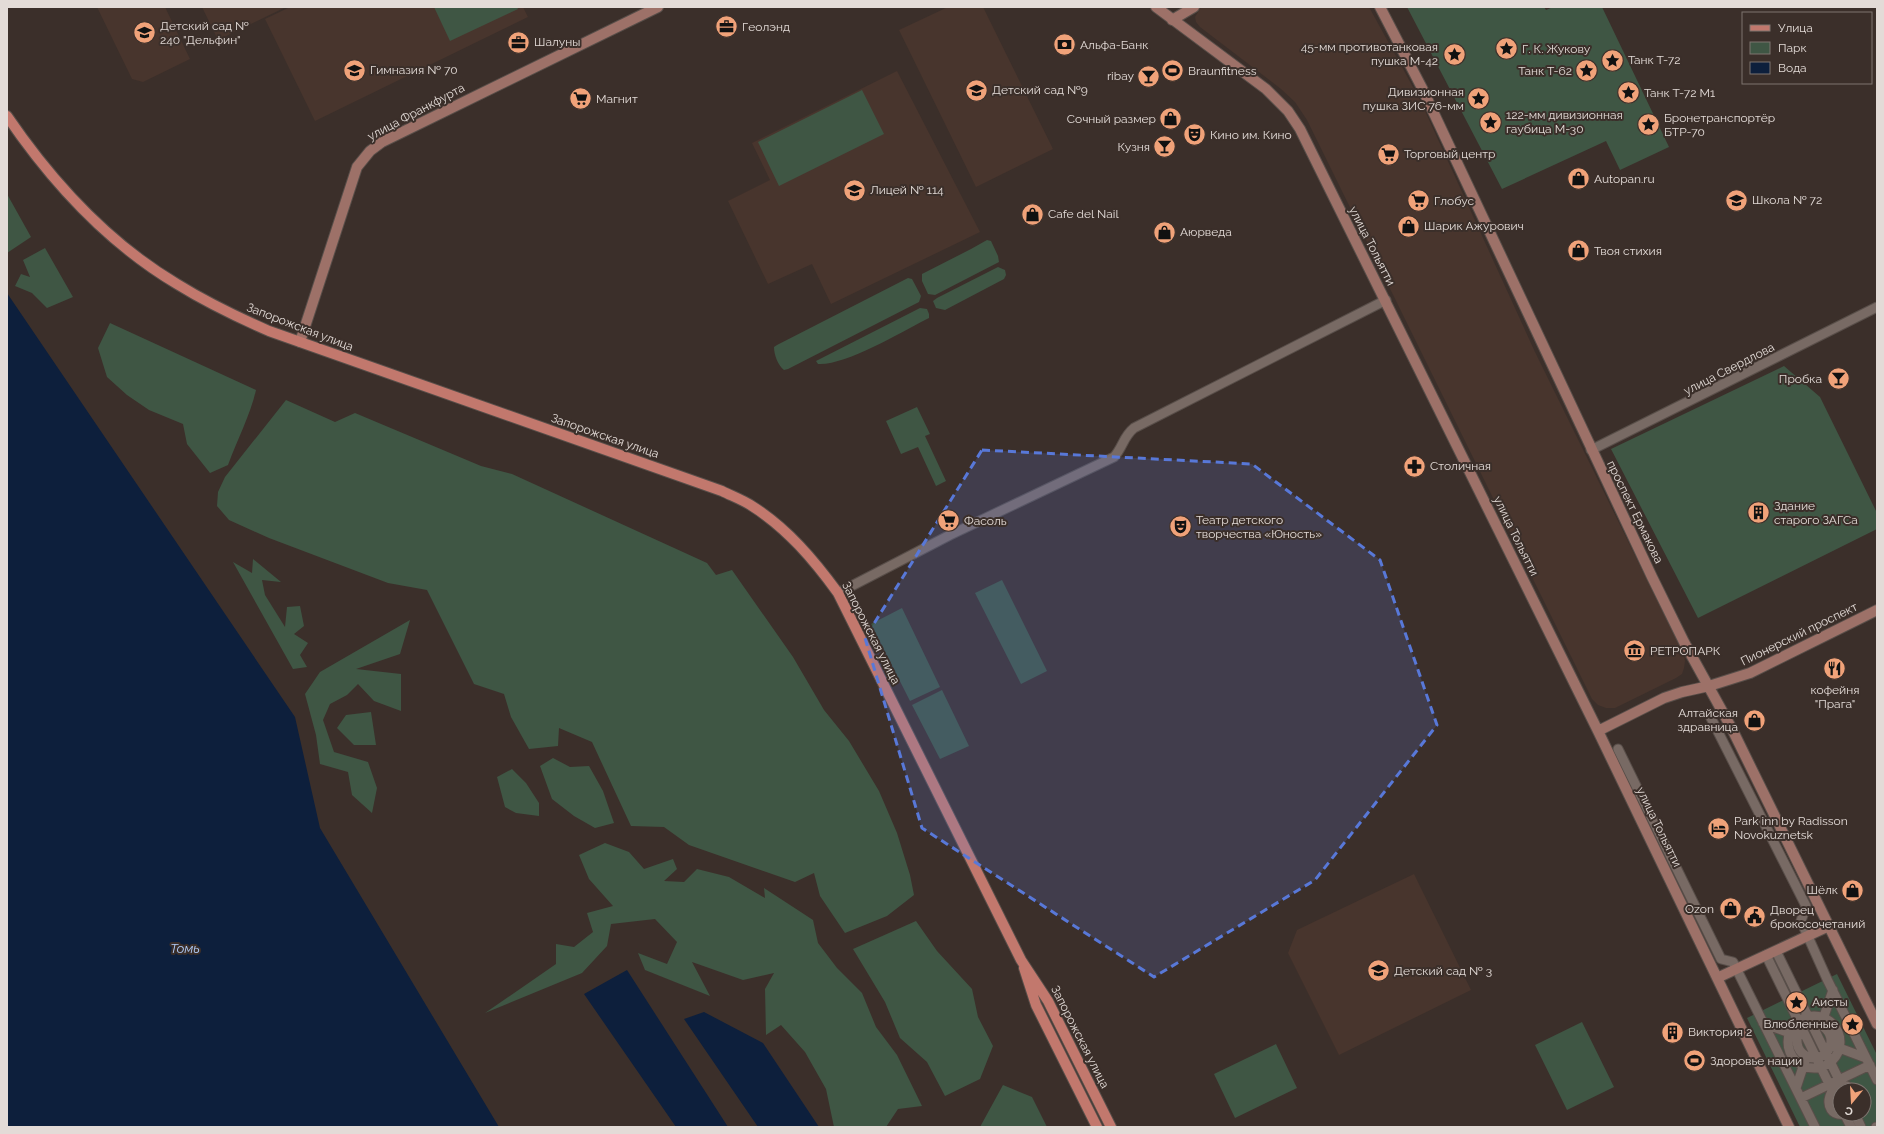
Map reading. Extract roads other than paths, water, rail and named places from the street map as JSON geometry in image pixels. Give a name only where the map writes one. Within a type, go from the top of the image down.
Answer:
[{"type":"main road","name":"Запорожская улица","points":[[7,116],[51,176],[82,210],[125,248],[176,284],[230,313],[269,331],[722,491],[752,506],[781,528],[810,557],[838,593],[1021,960],[1044,994],[1111,1127]]},
{"type":"main road","name":"Запорожская улица","points":[[1021,960],[1036,1005],[1097,1127]]},
{"type":"street","name":"улица Франкфурта","points":[[300,342],[357,167],[370,151],[382,142],[658,7]]},
{"type":"street","name":"улица Тольятти","points":[[1156,7],[1266,89],[1288,111],[1300,129],[1598,730],[1789,1127]]},
{"type":"street","points":[[1172,20],[1194,7]]},
{"type":"street","name":"проспект Ермакова","points":[[1380,7],[1422,88],[1591,450],[1684,642],[1709,686],[1877,1024]]},
{"type":"street","points":[[838,593],[950,534],[1114,457],[1125,435],[1134,428],[1386,300]]},
{"type":"street","name":"улица Свердлова","points":[[1591,450],[1877,308]]},
{"type":"street","name":"Пионерский проспект","points":[[1598,730],[1664,698],[1750,673],[1877,610]]},
{"type":"street","points":[[1709,714],[1806,906],[1801,921],[1877,1080]]},
{"type":"street","points":[[1618,750],[1721,959],[1733,962],[1737,969],[1815,1127]]},
{"type":"street","points":[[1717,978],[1829,926]]},
{"type":"street","points":[[1771,953],[1797,1030],[1799,1049],[1806,1056],[1816,1058],[1832,1049],[1840,1039],[1833,1032],[1832,1022],[1816,1021],[1797,1030],[1788,1043],[1790,1053],[1796,1060],[1803,1065],[1821,1067],[1830,1062],[1836,1056],[1832,1049],[1816,1021],[1771,953]]},
{"type":"street","points":[[1816,1021],[1833,990]]},
{"type":"street","points":[[1763,1023],[1797,1030],[1816,1058],[1831,1087],[1828,1098],[1830,1108],[1832,1110]]},
{"type":"street","points":[[1833,1032],[1850,1025]]},
{"type":"street","points":[[1780,1057],[1799,1049]]},
{"type":"street","points":[[1832,1049],[1868,1061]]},
{"type":"street","points":[[1832,1049],[1830,1062],[1840,1082],[1868,1061]]},
{"type":"street","points":[[1796,1088],[1806,1056]]},
{"type":"street","points":[[1801,1098],[1831,1087]]},
{"type":"water","name":"Томь","points":[[7,293],[295,717],[320,828],[499,1127],[7,1127]]},
{"type":"water","points":[[627,970],[728,1127],[676,1127],[584,994]]},
{"type":"water","points":[[704,1012],[763,1043],[819,1127],[758,1127],[684,1019]]},
{"type":"place","name":"Геолэнд","points":[[726,27]]},
{"type":"place","name":"Детский сад № 240 \"Дельфин\"","points":[[144,33]]},
{"type":"place","name":"Шалуны","points":[[518,42]]},
{"type":"place","name":"Альфа-Банк","points":[[1065,45]]},
{"type":"place","name":"Г. К. Жукову","points":[[1507,49]]},
{"type":"place","name":"45-мм противотанковая пушка М-42","points":[[1454,54]]},
{"type":"place","name":"Танк Т-72","points":[[1613,60]]},
{"type":"place","name":"Гимназия № 70","points":[[354,70]]},
{"type":"place","name":"Braunfitness","points":[[1172,71]]},
{"type":"place","name":"Танк Т-62","points":[[1587,71]]},
{"type":"place","name":"ribay","points":[[1149,76]]},
{"type":"place","name":"Детский сад №9","points":[[976,90]]},
{"type":"place","name":"Танк Т-72 М1","points":[[1629,93]]},
{"type":"place","name":"Магнит","points":[[581,99]]},
{"type":"place","name":"Дивизионная пушка ЗИС 76-мм","points":[[1479,99]]},
{"type":"place","name":"Сочный размер","points":[[1171,119]]},
{"type":"place","name":"122-мм дивизионная гаубица М-30","points":[[1491,122]]},
{"type":"place","name":"Бронетранспортёр БТР-70","points":[[1648,125]]},
{"type":"place","name":"Кино им. Кино","points":[[1195,135]]},
{"type":"place","name":"Кузня","points":[[1165,147]]},
{"type":"place","name":"Торговый центр","points":[[1389,154]]},
{"type":"place","name":"Autopan.ru","points":[[1578,179]]},
{"type":"place","name":"Лицей № 114","points":[[854,190]]},
{"type":"place","name":"Школа № 72","points":[[1736,200]]},
{"type":"place","name":"Глобус","points":[[1419,201]]},
{"type":"place","name":"Cafe del Nail","points":[[1033,214]]},
{"type":"place","name":"Шарик Ажурович","points":[[1409,226]]},
{"type":"place","name":"Аюрведа","points":[[1164,232]]},
{"type":"place","name":"Твоя стихия","points":[[1578,251]]},
{"type":"place","name":"Пробка","points":[[1838,379]]},
{"type":"place","name":"Столичная","points":[[1414,466]]},
{"type":"place","name":"Здание старого ЗАГСа","points":[[1759,513]]},
{"type":"place","name":"Фасоль","points":[[949,521]]},
{"type":"place","name":"Театр детского творчества «Юность»","points":[[1180,527]]},
{"type":"place","name":"РЕТРОПАРК","points":[[1635,651]]},
{"type":"place","name":"кофейня \"Прага\"","points":[[1835,669]]},
{"type":"place","name":"Алтайская здравница","points":[[1754,720]]},
{"type":"place","name":"Park inn by Radisson Novokuznetsk","points":[[1719,828]]},
{"type":"place","name":"Шёлк","points":[[1853,890]]},
{"type":"place","name":"Ozon","points":[[1730,909]]},
{"type":"place","name":"Дворец брокосочетаний","points":[[1755,917]]},
{"type":"place","name":"Детский сад № 3","points":[[1379,971]]},
{"type":"place","name":"Аисты","points":[[1796,1002]]},
{"type":"place","name":"Влюбленные","points":[[1853,1024]]},
{"type":"place","name":"Виктория 2","points":[[1672,1032]]},
{"type":"place","name":"Здоровье нации","points":[[1695,1061]]}]
